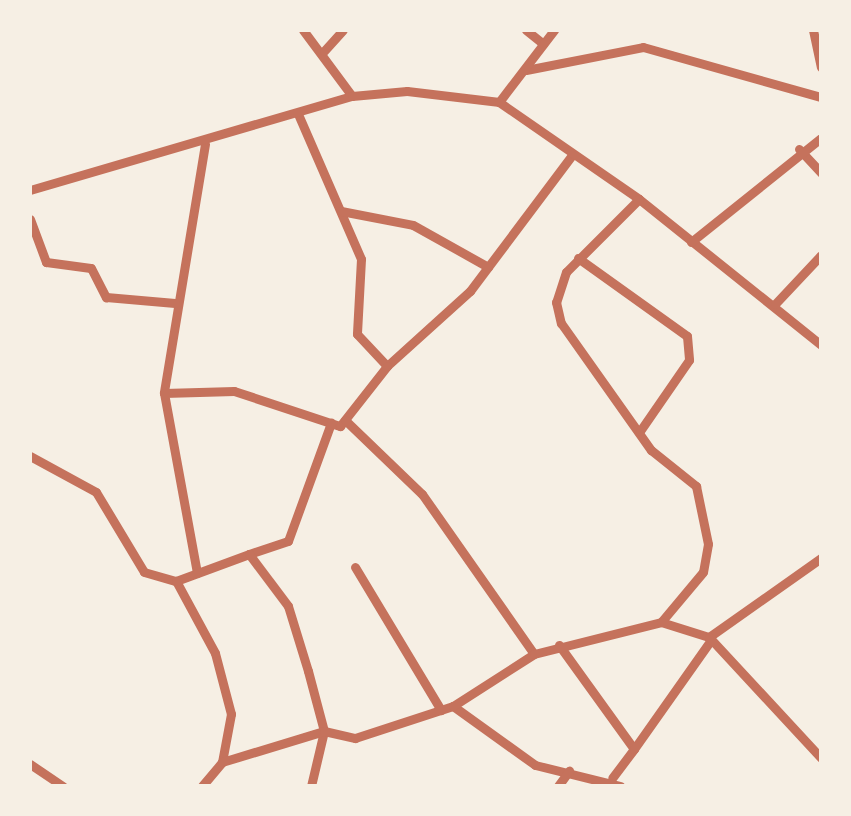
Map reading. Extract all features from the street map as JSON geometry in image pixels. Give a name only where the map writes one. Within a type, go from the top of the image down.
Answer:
[{"type":"street","points":[[303,30],[324,51],[352,96]]},
{"type":"street","points":[[324,51],[344,30]]},
{"type":"street","points":[[526,30],[543,44]]},
{"type":"street","points":[[500,102],[554,30]]},
{"type":"street","points":[[813,30],[821,67]]},
{"type":"street","points":[[526,70],[643,48],[821,97]]},
{"type":"street","points":[[31,188],[205,144],[352,96],[500,102],[639,199],[775,304],[821,345]]},
{"type":"street","points":[[298,114],[362,259],[356,334],[388,366]]},
{"type":"street","points":[[691,242],[799,149],[821,138]]},
{"type":"street","points":[[197,573],[164,393],[175,304],[193,249],[205,144]]},
{"type":"street","points":[[799,149],[821,174]]},
{"type":"street","points":[[164,393],[234,391],[331,424],[345,420],[388,366],[488,267],[572,155]]},
{"type":"street","points":[[639,199],[578,258],[560,284],[561,323],[640,432],[696,486],[708,544],[703,572],[662,622]]},
{"type":"street","points":[[341,211],[413,225],[488,267]]},
{"type":"street","points":[[30,218],[46,262],[91,268],[106,298],[175,304]]},
{"type":"street","points":[[775,304],[821,254]]},
{"type":"street","points":[[578,258],[688,336],[689,360],[640,432]]},
{"type":"street","points":[[345,420],[422,494],[534,654]]},
{"type":"street","points":[[30,456],[96,492],[144,572],[176,581],[288,541],[331,424]]},
{"type":"street","points":[[249,554],[288,606],[324,732],[312,786]]},
{"type":"street","points":[[453,706],[535,765],[616,782],[634,748],[710,639],[821,558]]},
{"type":"street","points":[[355,566],[441,710]]},
{"type":"street","points":[[176,581],[219,668],[231,714],[222,762],[202,786]]},
{"type":"street","points":[[222,762],[324,732],[355,738],[453,706],[534,654],[662,622],[710,639],[821,758]]},
{"type":"street","points":[[559,645],[634,748]]},
{"type":"street","points":[[30,764],[64,786]]},
{"type":"street","points":[[558,786],[569,771]]}]
